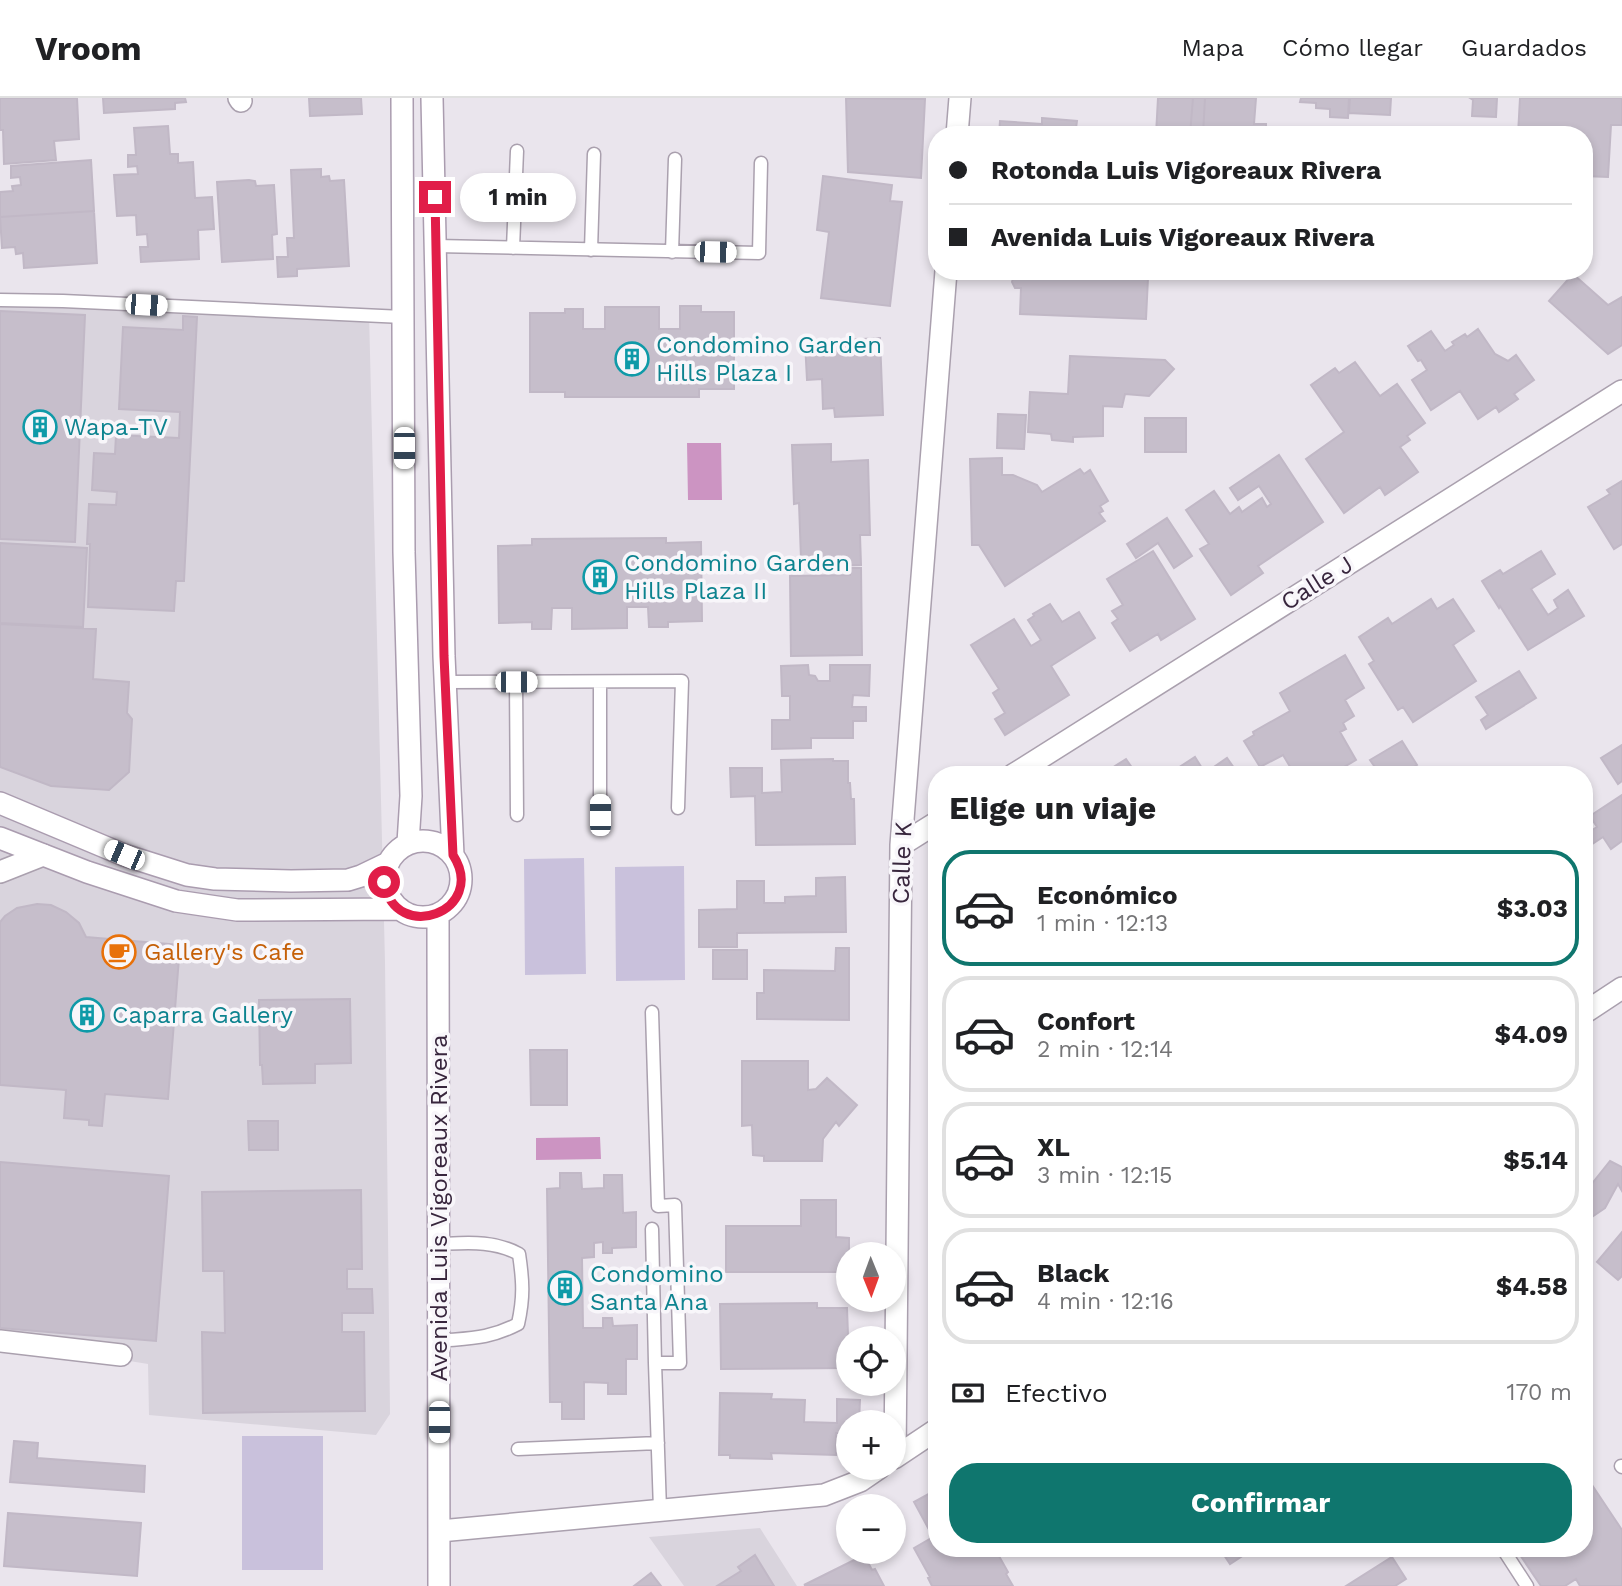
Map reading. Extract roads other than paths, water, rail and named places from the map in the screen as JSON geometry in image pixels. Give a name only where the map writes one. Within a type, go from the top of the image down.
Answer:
[{"type":"main road","points":[[402,98],[404,552],[411,796],[408,843]]},
{"type":"main road","points":[[432,98],[446,682],[453,855]]},
{"type":"main road","points":[[958,126],[960,98]]},
{"type":"main road","name":"Calle K","points":[[895,1410],[901,845],[946,280]]},
{"type":"main road","name":"Calle J","points":[[1027,766],[1622,391]]},
{"type":"main road","points":[[0,803],[124,855],[187,875],[215,879],[348,880],[387,863]]},
{"type":"main road","points":[[901,845],[928,828]]},
{"type":"main road","points":[[0,838],[143,891],[208,907],[269,911],[400,909]]},
{"type":"main road","points":[[420,840],[444,846],[453,855],[461,874],[460,888],[454,901],[438,914],[425,917],[412,915],[391,900],[384,876],[387,863],[395,851],[420,840]]},
{"type":"main road","points":[[0,872],[43,855]]},
{"type":"main road","name":"Avenida Luis Vigoreaux Rivera","points":[[438,914],[439,1586]]},
{"type":"main road","points":[[1593,1007],[1622,988]]},
{"type":"main road","points":[[0,1341],[121,1355]]},
{"type":"main road","points":[[906,1450],[928,1435]]},
{"type":"main road","points":[[439,1531],[824,1495],[861,1480]]},
{"type":"lane","points":[[513,248],[517,151]]},
{"type":"lane","points":[[591,250],[594,155]]},
{"type":"lane","points":[[672,251],[675,159]]},
{"type":"lane","points":[[436,246],[758,253],[761,163]]},
{"type":"lane","points":[[0,300],[403,317]]},
{"type":"lane","points":[[446,682],[682,681],[678,808]]},
{"type":"lane","points":[[516,682],[517,815]]},
{"type":"lane","points":[[600,682],[600,815]]},
{"type":"lane","points":[[652,1012],[658,1206],[675,1205],[680,1363],[655,1363]]},
{"type":"lane","points":[[652,1228],[660,1510]]},
{"type":"lane","points":[[439,1244],[484,1243],[498,1245],[519,1254],[523,1301],[518,1324],[504,1331],[485,1337],[439,1341]]},
{"type":"lane","points":[[518,1449],[658,1443]]},
{"type":"lane","points":[[1508,1557],[1527,1586]]},
{"type":"place","name":"Condomino Garden Hills Plaza I","points":[[632,359]]},
{"type":"place","name":"Wapa-TV","points":[[40,427]]},
{"type":"place","name":"Condomino Garden Hills Plaza II","points":[[600,577]]},
{"type":"place","name":"Gallery's Cafe","points":[[119,952]]},
{"type":"place","name":"Caparra Gallery","points":[[87,1015]]},
{"type":"place","name":"Condomino Santa Ana","points":[[565,1288]]}]
